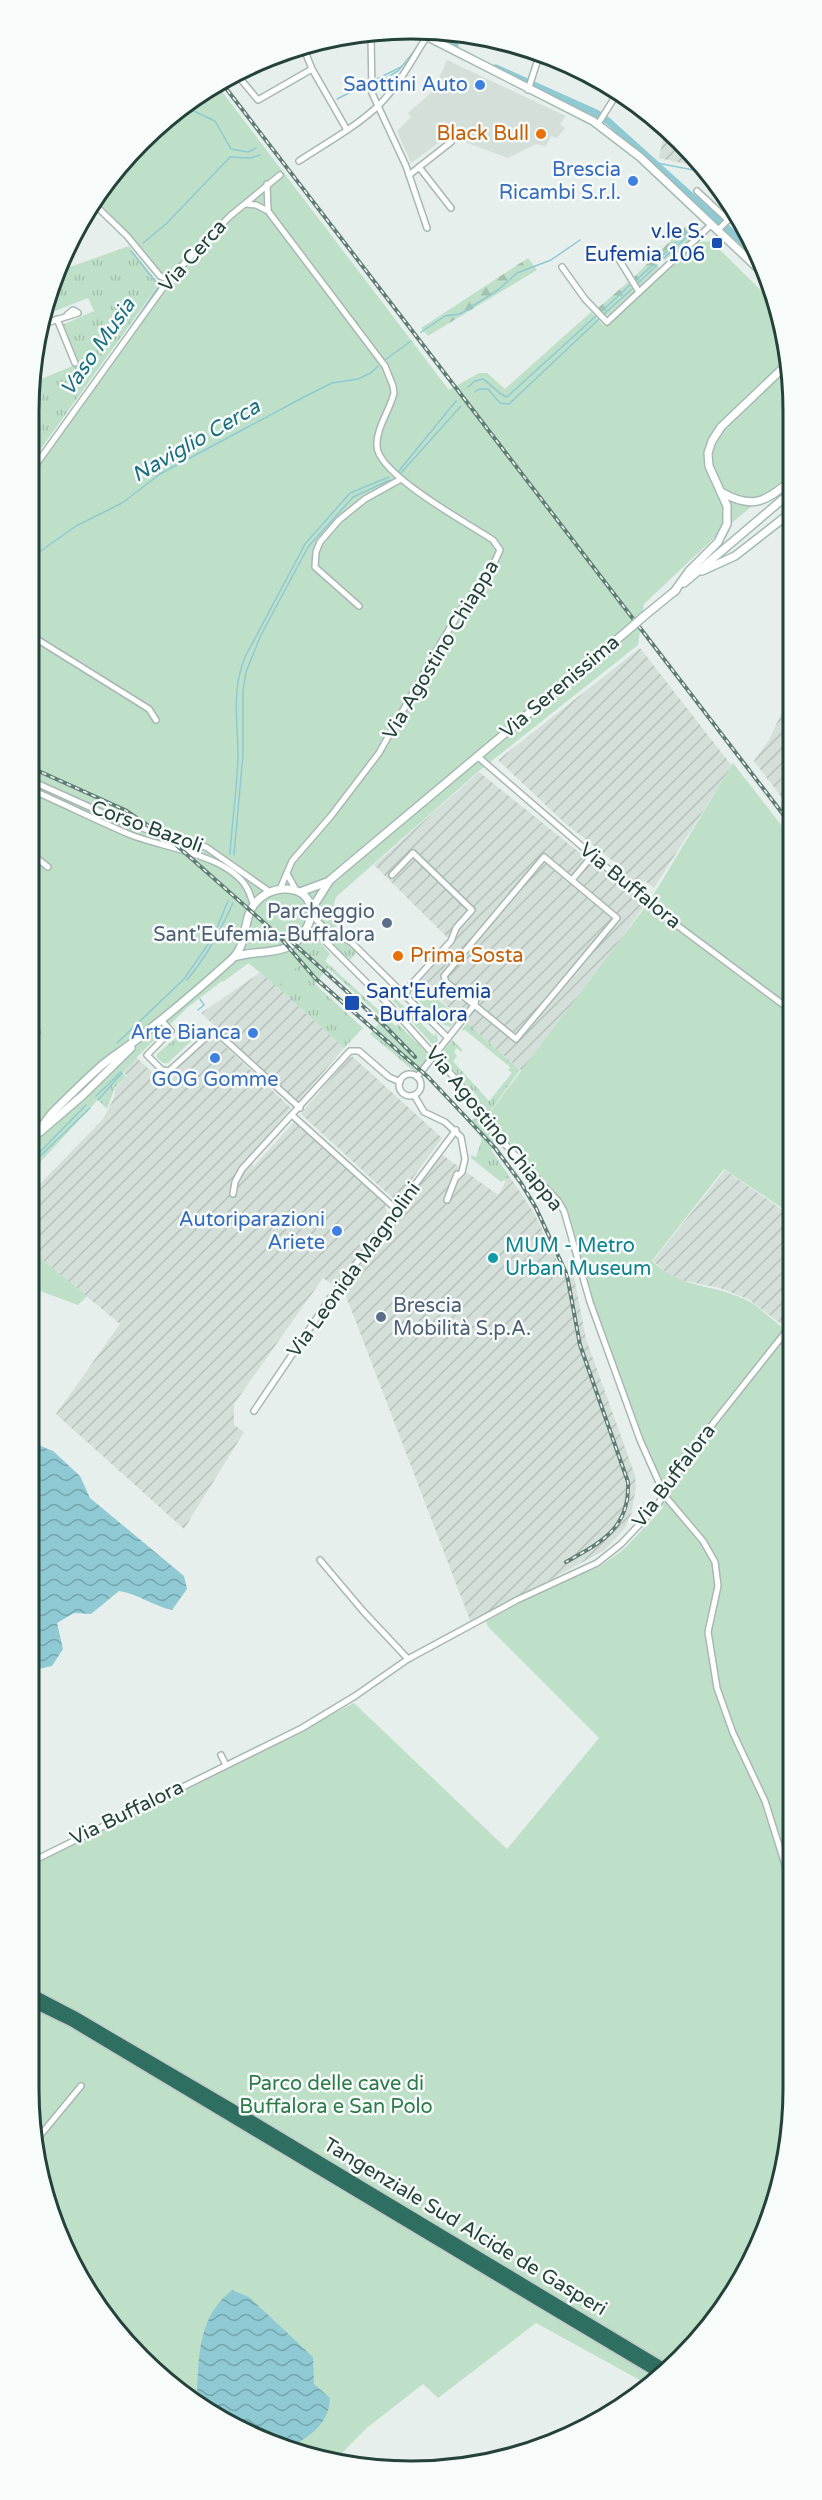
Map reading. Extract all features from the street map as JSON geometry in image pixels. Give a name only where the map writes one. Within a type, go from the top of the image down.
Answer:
[{"type":"highway","name":"Tangenziale Sud Alcide de Gasperi","points":[[39,1997],[237,2111],[660,2365]]},
{"type":"highway","name":"Tangenziale Sud Alcide de Gasperi","points":[[39,2006],[82,2028],[654,2371]]},
{"type":"main road","points":[[434,40],[530,85],[599,123],[640,157],[752,262]]},
{"type":"main road","points":[[674,592],[724,532],[728,515],[722,492],[712,477],[709,466],[708,453],[712,441],[721,427],[781,372]]},
{"type":"main road","points":[[722,492],[743,502],[753,502],[765,500],[783,486]]},
{"type":"main road","name":"Via Serenissima","points":[[254,905],[270,892],[280,889],[298,891],[317,887],[330,880],[783,499]]},
{"type":"main road","points":[[694,575],[735,556],[783,518]]},
{"type":"main road","name":"Via Serenissima","points":[[304,933],[311,912],[330,880]]},
{"type":"main road","points":[[298,891],[307,899],[311,912]]},
{"type":"main road","points":[[39,1131],[72,1093],[103,1064],[139,1038],[234,957],[244,936],[246,917],[254,905]]},
{"type":"main road","points":[[234,957],[258,952],[278,952],[295,943],[304,933]]},
{"type":"main road","points":[[244,936],[249,946],[258,952]]},
{"type":"main road","points":[[39,1133],[83,1095],[139,1038]]},
{"type":"main road","points":[[83,1095],[81,1091],[99,1073],[103,1064]]},
{"type":"street","points":[[299,161],[347,130],[379,105],[398,81],[424,40]]},
{"type":"street","points":[[371,41],[372,93],[409,175],[427,228]]},
{"type":"street","points":[[306,55],[347,130]]},
{"type":"street","points":[[530,85],[537,61]]},
{"type":"street","points":[[241,80],[258,100],[312,69]]},
{"type":"street","points":[[599,123],[614,99]]},
{"type":"street","points":[[409,175],[451,142]]},
{"type":"street","points":[[419,167],[451,208]]},
{"type":"street","name":"Via Cerca","points":[[39,460],[165,285],[167,279],[230,216],[280,175]]},
{"type":"street","points":[[246,204],[256,205],[268,211],[267,184]]},
{"type":"street","points":[[698,191],[728,220],[717,231]]},
{"type":"street","points":[[99,209],[127,236],[160,276],[167,279]]},
{"type":"street","name":"Via Agostino Chiappa","points":[[268,211],[385,366],[394,393],[378,438],[377,449],[383,461],[401,479],[493,540],[500,550],[498,558],[447,632],[379,753],[331,816],[292,861],[280,889]]},
{"type":"street","points":[[562,267],[585,299],[607,322],[711,225]]},
{"type":"street","points":[[615,253],[639,292]]},
{"type":"street","points":[[50,322],[67,315]]},
{"type":"street","points":[[57,319],[75,363]]},
{"type":"street","points":[[359,606],[315,567],[316,552],[320,542],[339,520],[365,499],[401,479]]},
{"type":"street","points":[[39,641],[148,709],[156,720]]},
{"type":"street","name":"Via Buffalora","points":[[477,756],[650,905],[783,1005]]},
{"type":"street","name":"Corso Bazoli","points":[[39,784],[125,823],[206,847],[254,883],[270,892]]},
{"type":"street","name":"Corso Bazoli","points":[[39,793],[130,834],[205,857],[218,864],[246,887],[254,905]]},
{"type":"street","points":[[392,874],[413,853],[472,910],[456,927],[451,941],[408,988],[406,995]]},
{"type":"street","points":[[572,880],[592,856]]},
{"type":"street","points":[[544,857],[617,918],[516,1039],[475,1001],[446,982],[445,972],[544,857]]},
{"type":"street","points":[[39,859],[48,867]]},
{"type":"street","points":[[287,874],[298,891]]},
{"type":"street","name":"Via Agostino Chiappa","points":[[311,912],[324,928],[351,942],[448,1038]]},
{"type":"street","name":"Via Agostino Chiappa","points":[[304,933],[310,932],[320,936],[390,1006],[460,1084],[503,1142],[558,1201],[564,1211],[594,1312],[640,1440],[665,1496],[703,1541],[715,1562],[718,1586],[708,1632],[717,1688],[733,1733],[765,1802],[783,1858]]},
{"type":"street","points":[[417,1077],[475,1001]]},
{"type":"street","points":[[161,1020],[171,1031],[147,1055],[162,1070],[169,1071],[214,1030],[300,1108]]},
{"type":"street","points":[[233,1194],[235,1182],[242,1169],[351,1051],[359,1051],[390,1077],[400,1082]]},
{"type":"street","points":[[414,1095],[404,1094],[400,1088],[400,1082],[408,1075],[417,1077]]},
{"type":"street","points":[[414,1095],[421,1087],[417,1077]]},
{"type":"street","points":[[414,1095],[424,1112],[442,1120],[456,1130],[465,1150],[464,1165],[447,1200]]},
{"type":"street","points":[[293,1116],[396,1209]]},
{"type":"street","name":"Via Leonida Magnolini","points":[[254,1411],[331,1297],[456,1130]]},
{"type":"street","name":"Via Buffalora","points":[[39,1858],[302,1728],[355,1696],[408,1659],[527,1596],[597,1563],[641,1524],[665,1496],[696,1445],[783,1335]]},
{"type":"street","points":[[320,1560],[408,1659]]},
{"type":"street","points":[[221,1755],[226,1765]]},
{"type":"street","points":[[42,2134],[81,2086]]},
{"type":"shaded area","points":[[447,60],[566,116],[560,124],[565,128],[557,138],[551,136],[546,146],[536,144],[508,158],[448,136],[411,163],[397,131],[411,117],[408,113],[433,91]]},
{"type":"shaded area","points":[[663,138],[690,165],[659,158]]},
{"type":"shaded area","points":[[640,648],[732,766],[654,888],[645,881],[635,885],[624,877],[623,869],[565,823],[498,760]]},
{"type":"shaded area","points":[[783,710],[783,799],[754,761],[769,740]]},
{"type":"shaded area","points":[[479,772],[645,905],[556,1030],[522,1071],[419,982],[454,944],[374,865]]},
{"type":"shaded area","points":[[261,972],[344,1048],[298,1102],[201,1013]]},
{"type":"shaded area","points":[[212,1034],[291,1108],[246,1160],[254,1166],[294,1122],[385,1204],[387,1213],[335,1286],[323,1278],[234,1404],[234,1425],[244,1432],[184,1529],[56,1414],[120,1324],[39,1257],[39,1185],[103,1119],[113,1100],[116,1087],[127,1076],[121,1070],[135,1056],[167,1086],[174,1078],[171,1075]]},
{"type":"shaded area","points":[[350,1057],[353,1057],[442,1138],[396,1201],[302,1115],[302,1112]]},
{"type":"shaded area","points":[[441,1154],[498,1195],[505,1180],[510,1177],[534,1213],[563,1273],[573,1272],[586,1339],[635,1475],[636,1488],[631,1515],[625,1528],[605,1550],[471,1623],[343,1288]]},
{"type":"shaded area","points":[[725,1170],[783,1211],[783,1325],[748,1299],[720,1288],[681,1280],[667,1273],[653,1261]]},
{"type":"green space","points":[[222,91],[449,390],[479,373],[487,373],[505,389],[591,312],[604,326],[618,316],[698,242],[711,241],[763,293],[780,362],[783,480],[714,538],[644,604],[638,645],[479,771],[336,897],[332,912],[339,923],[278,987],[247,962],[188,1007],[140,1054],[39,1163],[39,463],[168,284],[99,209],[131,166],[148,148],[185,116]]},
{"type":"green space","points":[[688,224],[698,234],[665,260],[658,253]]},
{"type":"green space","points":[[129,246],[159,284],[39,451],[41,379],[75,365],[60,326],[94,311],[88,298],[53,312],[68,268]]},
{"type":"green space","points":[[528,258],[537,270],[428,336],[421,328]]},
{"type":"green space","points":[[652,259],[659,268],[640,286],[632,279]]},
{"type":"green space","points":[[628,282],[634,292],[608,315],[605,315],[598,308]]},
{"type":"green space","name":"Parco delle cave di Buffalora e San Polo","points":[[733,763],[783,827],[783,1209],[724,1169],[652,1261],[664,1271],[686,1282],[733,1294],[746,1300],[783,1328],[783,2089],[776,2162],[755,2231],[733,2275],[691,2334],[641,2381],[536,2323],[438,2398],[423,2384],[368,2427],[341,2454],[338,2454],[291,2441],[246,2423],[185,2384],[166,2369],[131,2334],[102,2296],[77,2254],[59,2209],[42,2138],[39,2089],[39,1862],[354,1703],[507,1849],[599,1738],[488,1627],[486,1621],[546,1589],[599,1567],[624,1549],[663,1508],[661,1483],[642,1439],[592,1301],[568,1211],[487,1116],[649,902]]},
{"type":"green space","points":[[332,937],[344,941],[357,952],[350,960],[333,944]]},
{"type":"green space","points":[[317,939],[330,954],[325,961],[396,1026],[398,1024],[425,1051],[428,1057],[416,1073],[370,1034],[383,1019],[328,968],[315,984],[363,1028],[344,1048],[250,962],[223,982],[223,976],[241,960]]},
{"type":"green space","points":[[418,982],[459,1018],[450,1027],[440,1023],[414,996],[412,991]]},
{"type":"green space","points":[[387,990],[434,1036],[436,1033],[438,1040],[434,1046],[385,992]]},
{"type":"green space","points":[[194,1022],[202,1031],[168,1063],[163,1063],[157,1058],[157,1054]]},
{"type":"green space","points":[[467,1023],[520,1070],[488,1114],[476,1098],[477,1096],[445,1061],[442,1053],[452,1040],[463,1050],[461,1052],[457,1048],[454,1052],[457,1056],[453,1061],[489,1101],[512,1073],[508,1070],[510,1067],[465,1030],[461,1031]]},
{"type":"green space","points":[[120,1070],[126,1077],[115,1087],[107,1109],[94,1096]]},
{"type":"green space","points":[[475,1107],[501,1142],[491,1150],[510,1177],[501,1182],[471,1158],[471,1155],[476,1157],[482,1139],[469,1123],[478,1115],[473,1109]]},
{"type":"green space","points":[[39,1257],[87,1296],[78,1305],[39,1291]]},
{"type":"water","points":[[39,1445],[53,1451],[80,1476],[90,1498],[184,1576],[187,1589],[172,1610],[119,1591],[91,1614],[74,1613],[57,1623],[63,1649],[52,1666],[39,1669]]},
{"type":"water","points":[[232,2290],[249,2297],[313,2357],[314,2384],[330,2398],[329,2407],[318,2428],[297,2443],[246,2423],[204,2398],[197,2391],[203,2336],[213,2311]]},
{"type":"waterway","points":[[446,41],[455,46]]},
{"type":"waterway","name":"Vaso Musia","points":[[364,91],[398,71],[416,49]]},
{"type":"waterway","name":"Vaso Musia","points":[[337,99],[401,67]]},
{"type":"waterway","points":[[496,68],[596,113],[608,121],[719,221]]},
{"type":"waterway","name":"Vaso Musia","points":[[192,110],[215,121],[231,149],[248,152],[256,148]]},
{"type":"waterway","name":"Vaso Musia","points":[[143,243],[166,224],[230,157],[250,158],[260,155]]},
{"type":"waterway","points":[[657,163],[694,170]]},
{"type":"waterway","points":[[662,256],[692,226]]},
{"type":"waterway","points":[[727,228],[743,242]]},
{"type":"waterway","points":[[664,258],[695,229]]},
{"type":"waterway","name":"Naviglio Cerca","points":[[421,332],[445,316],[460,314],[498,290],[517,273],[551,260],[580,240]]},
{"type":"waterway","name":"Vaso Musia","points":[[125,336],[159,286],[131,251]]},
{"type":"waterway","points":[[636,280],[655,263]]},
{"type":"waterway","points":[[637,284],[657,265]]},
{"type":"waterway","points":[[602,311],[630,285]]},
{"type":"waterway","points":[[604,314],[633,288]]},
{"type":"waterway","points":[[468,387],[475,381],[483,379],[507,397],[596,316]]},
{"type":"waterway","points":[[475,392],[479,389],[488,389],[500,403],[509,404],[599,319]]},
{"type":"waterway","name":"Naviglio Cerca","points":[[385,360],[411,341]]},
{"type":"waterway","name":"Naviglio Cerca","points":[[39,552],[76,526],[122,503],[160,474],[332,383],[358,379],[371,373],[378,366]]},
{"type":"waterway","points":[[398,472],[456,401]]},
{"type":"waterway","points":[[400,474],[461,406]]},
{"type":"waterway","points":[[230,854],[238,757],[236,707],[238,682],[245,657],[305,544],[350,493],[389,477]]},
{"type":"waterway","points":[[234,855],[243,754],[243,691],[246,672],[261,635],[308,547],[353,497],[390,480]]},
{"type":"waterway","points":[[117,1043],[184,979],[213,937],[228,901]]},
{"type":"waterway","points":[[187,980],[213,943],[233,903]]},
{"type":"waterway","points":[[198,1010],[204,1005],[200,999]]},
{"type":"waterway","points":[[96,1096],[121,1072]]},
{"type":"waterway","points":[[98,1100],[122,1073]]},
{"type":"waterway","points":[[39,1153],[86,1105]]},
{"type":"waterway","points":[[39,1157],[90,1108]]},
{"type":"railway","points":[[226,88],[783,814]]},
{"type":"railway","points":[[39,771],[125,810],[175,844],[279,936],[315,978],[428,1077],[495,1148],[521,1183],[536,1208],[567,1275],[580,1345],[628,1482],[627,1498],[619,1522],[602,1540],[566,1562]]},
{"type":"railway","points":[[292,942],[386,1027],[415,1057]]},
{"type":"place","name":"Saottini Auto","points":[[480,85]]},
{"type":"place","name":"Black Bull","points":[[541,134]]},
{"type":"place","name":"Brescia Ricambi S.r.l.","points":[[633,181]]},
{"type":"place","name":"v.le S. Eufemia 106","points":[[717,243]]},
{"type":"place","name":"Parcheggio Sant'Eufemia-Buffalora","points":[[387,923]]},
{"type":"place","name":"Prima Sosta","points":[[398,956]]},
{"type":"place","name":"Sant'Eufemia - Buffalora","points":[[352,1003]]},
{"type":"place","name":"Arte Bianca","points":[[253,1033]]},
{"type":"place","name":"GOG Gomme","points":[[215,1058]]},
{"type":"place","name":"Autoriparazioni Ariete","points":[[337,1231]]},
{"type":"place","name":"MUM - Metro Urban Museum","points":[[493,1258]]},
{"type":"place","name":"Brescia Mobilità S.p.A.","points":[[381,1317]]}]
